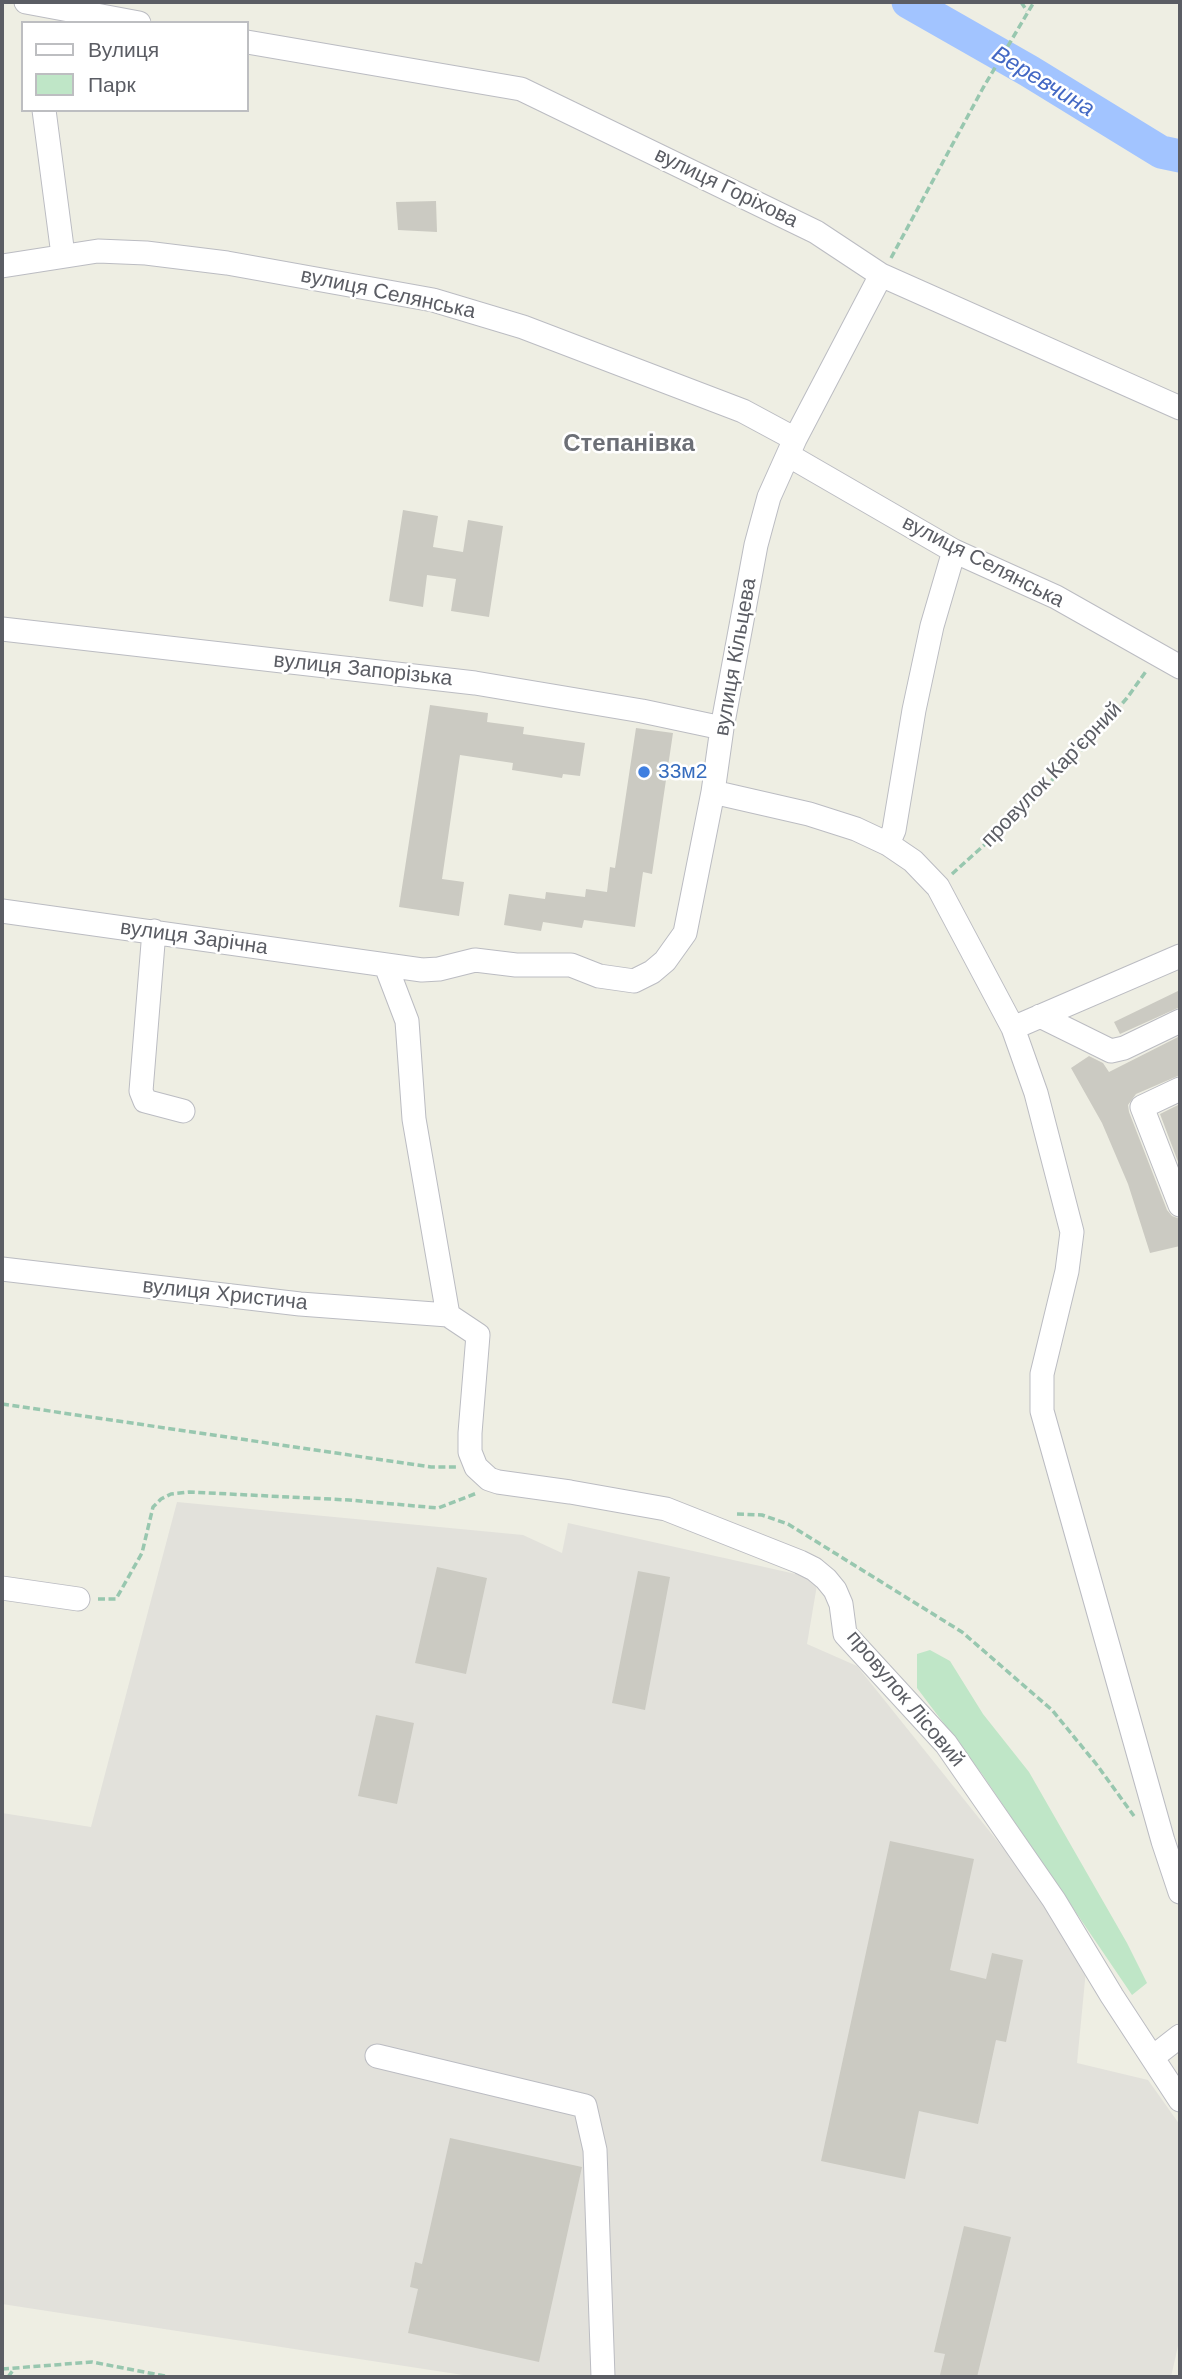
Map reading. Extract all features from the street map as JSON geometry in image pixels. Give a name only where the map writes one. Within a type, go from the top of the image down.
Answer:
[{"type":"street","points":[[31,9],[124,21]]},
{"type":"street","name":"вулиця Горіхова","points":[[248,41],[521,89],[816,232],[881,275],[1180,408]]},
{"type":"street","points":[[44,112],[62,255]]},
{"type":"street","name":"вулиця Селянська","points":[[2,266],[98,251],[159,255],[320,278],[433,300],[523,327],[743,411],[791,447],[954,551],[1056,597],[1180,667]]},
{"type":"street","name":"вулиця Кільцева","points":[[386,966],[439,969],[475,960],[516,965],[555,964],[571,965],[615,979],[634,981],[652,972],[665,961],[685,933],[713,792],[722,728],[756,545],[769,498],[791,447],[881,275]]},
{"type":"street","points":[[888,844],[894,830],[929,638],[954,551]]},
{"type":"street","name":"вулиця Запорізька","points":[[2,629],[475,683],[642,711],[722,728]]},
{"type":"street","points":[[713,792],[809,814],[856,829],[888,844],[913,860],[937,887],[1013,1028],[1036,1093],[1072,1232],[1067,1271],[1042,1374],[1042,1411],[1180,1892]]},
{"type":"street","name":"вулиця Зарічна","points":[[2,911],[386,966]]},
{"type":"street","points":[[154,931],[141,1091],[145,1101],[183,1111]]},
{"type":"street","points":[[1013,1028],[1180,956]]},
{"type":"street","points":[[386,966],[407,1021],[414,1119],[448,1315],[478,1335],[470,1433],[470,1452],[476,1466]]},
{"type":"street","points":[[1040,1016],[1111,1051],[1124,1048],[1180,1021]]},
{"type":"street","points":[[1180,1089],[1142,1107],[1171,1156],[1180,1205]]},
{"type":"street","name":"вулиця Христича","points":[[2,1269],[300,1304],[448,1315]]},
{"type":"street","name":"провулок Лісовий","points":[[476,1466],[489,1479],[498,1482],[666,1509],[800,1562],[826,1579],[841,1604],[845,1634],[946,1744],[1054,1899],[1112,1996],[1180,2100]]},
{"type":"street","points":[[2,1588],[78,1599]]},
{"type":"street","points":[[1153,2057],[1180,2036]]},
{"type":"street","points":[[377,2056],[585,2106],[595,2150],[603,2377]]},
{"type":"path","points":[[1021,2],[1027,11]]},
{"type":"path","points":[[1027,2],[1027,11]]},
{"type":"path","points":[[881,275],[983,88],[1034,2]]},
{"type":"path","name":"провулок Кар'єрний","points":[[937,887],[1012,820],[1075,758],[1127,698],[1159,655]]},
{"type":"path","points":[[2,1405],[430,1467],[476,1466]]},
{"type":"path","points":[[78,1599],[116,1599],[142,1553],[153,1507],[171,1494],[189,1492],[349,1500],[438,1508],[498,1482]]},
{"type":"path","points":[[737,1514],[762,1515],[788,1524],[962,1632],[1052,1710],[1135,1817]]},
{"type":"path","points":[[2,2369],[92,2362],[170,2377]]},
{"type":"path","points":[[8,2377],[14,2369]]},
{"type":"shaded area","points":[[177,1502],[523,1535],[562,1553],[568,1523],[818,1579],[807,1644],[857,1666],[1047,1903],[1086,1970],[1077,2063],[1148,2080],[1180,2125],[1180,2337],[1171,2377],[476,2377],[2,2304],[2,1813],[91,1827]]},
{"type":"green space","points":[[930,1650],[950,1661],[983,1714],[1029,1772],[1147,1983],[1132,1995],[982,1774],[917,1688],[917,1654]]},
{"type":"building","points":[[436,201],[437,232],[398,230],[396,202]]},
{"type":"building","points":[[403,510],[438,516],[433,547],[463,552],[468,520],[503,526],[489,617],[451,611],[456,579],[427,575],[423,607],[389,601]]},
{"type":"building","points":[[430,705],[488,713],[487,722],[524,727],[523,734],[585,743],[580,776],[563,774],[562,778],[512,770],[513,763],[460,755],[442,879],[464,882],[459,916],[399,907]]},
{"type":"building","points":[[636,728],[673,733],[652,874],[643,872],[635,927],[584,920],[582,928],[543,922],[541,931],[504,925],[509,894],[545,899],[546,892],[585,897],[586,889],[607,892],[610,867],[615,868]]},
{"type":"building","points":[[1180,990],[1180,1007],[1120,1034],[1114,1022]]},
{"type":"building","points":[[1180,1036],[1180,1075],[1136,1094],[1128,1105],[1167,1210],[1180,1219],[1180,1246],[1150,1253],[1128,1184],[1102,1123],[1071,1068],[1089,1056],[1103,1063],[1109,1072]]},
{"type":"building","points":[[1180,1104],[1180,1167],[1160,1114]]},
{"type":"building","points":[[437,1567],[487,1578],[466,1674],[415,1663]]},
{"type":"building","points":[[638,1571],[670,1577],[645,1710],[612,1703]]},
{"type":"building","points":[[376,1715],[414,1723],[397,1804],[358,1796]]},
{"type":"building","points":[[890,1841],[974,1859],[950,1970],[986,1979],[992,1953],[1023,1960],[1006,2042],[996,2040],[978,2124],[919,2111],[905,2179],[821,2161]]},
{"type":"building","points":[[450,2138],[582,2167],[539,2362],[408,2333],[418,2289],[410,2287],[415,2262],[422,2264]]},
{"type":"building","points":[[964,2226],[1011,2237],[977,2377],[951,2377],[940,2375],[945,2354],[934,2352]]},
{"type":"waterway","name":"Веревчина","points":[[908,2],[1029,71],[1161,152],[1180,156]]},
{"type":"place","name":"33м2","points":[[644,772]]},
{"type":"district","name":"Степанівка","points":[[629,444]]}]
